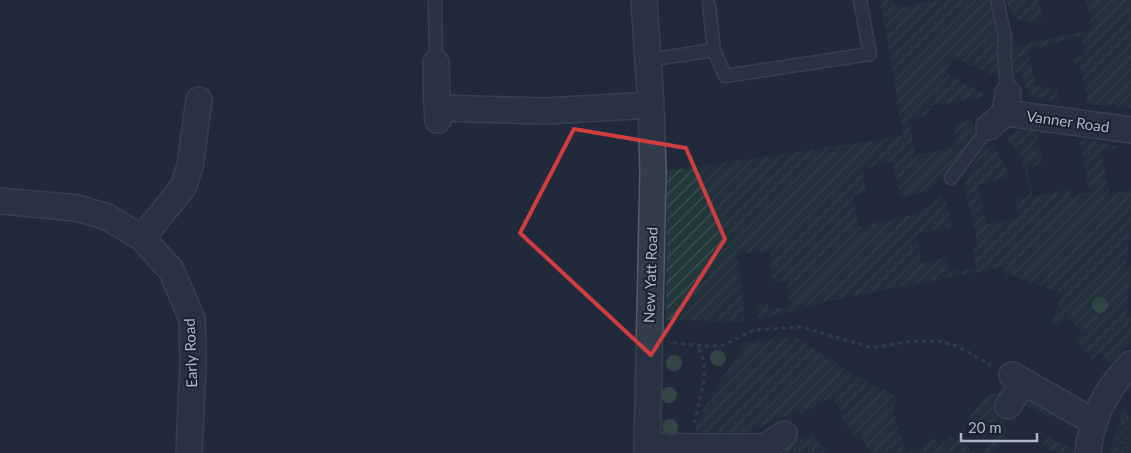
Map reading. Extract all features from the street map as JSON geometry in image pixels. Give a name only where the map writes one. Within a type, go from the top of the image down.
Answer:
[{"type":"street","name":"New Yatt Road","points":[[644,0],[651,105],[653,172],[647,449],[772,445]]},
{"type":"street","points":[[436,63],[438,114],[546,111],[651,105]]},
{"type":"street","points":[[142,238],[182,187],[190,166],[199,100]]},
{"type":"street","name":"Vanner Road","points":[[1001,111],[1131,130]]},
{"type":"street","name":"Early Road","points":[[0,201],[78,208],[107,217],[142,238],[170,270],[192,319],[194,364],[189,453]]},
{"type":"street","points":[[1088,453],[1094,422],[1105,395],[1131,364]]},
{"type":"street","points":[[1008,406],[1018,378],[1094,422]]},
{"type":"lane","points":[[435,0],[436,63]]},
{"type":"lane","points":[[709,5],[714,50],[724,76],[870,54],[860,0]]},
{"type":"lane","points":[[951,178],[959,171],[1001,111],[1005,38],[997,0]]},
{"type":"lane","points":[[648,60],[714,50]]},
{"type":"path","points":[[648,340],[697,345],[724,345],[754,330],[801,326],[846,342],[873,348],[911,341],[938,341],[957,346],[1018,378]]},
{"type":"path","points":[[692,448],[697,401],[704,380],[704,363],[697,345]]},
{"type":"highlighted area","points":[[574,129],[686,148],[725,239],[651,355],[520,233]]},
{"type":"green space","points":[[880,0],[893,0],[895,7],[943,0],[990,0],[994,16],[1001,78],[953,58],[946,73],[987,95],[987,97],[929,106],[931,114],[908,119],[916,155],[956,147],[954,125],[969,120],[977,134],[963,155],[945,175],[924,191],[912,195],[900,197],[892,162],[862,169],[867,193],[853,196],[859,227],[917,214],[939,196],[948,205],[952,227],[917,234],[922,262],[947,258],[950,272],[976,267],[972,249],[978,247],[964,182],[985,145],[989,148],[994,145],[1007,169],[1008,177],[978,185],[987,224],[1019,218],[1015,199],[1030,195],[1022,159],[1006,137],[1017,131],[1037,131],[1042,164],[1027,168],[1033,197],[1070,189],[1071,196],[1089,192],[1079,141],[1086,139],[1120,147],[1101,152],[1110,194],[1131,190],[1131,231],[1129,232],[1127,266],[1131,266],[1127,316],[1131,317],[1131,343],[1101,372],[1109,363],[1100,353],[1092,360],[1075,340],[1082,334],[1068,318],[1058,327],[1051,323],[1062,294],[1009,274],[1007,280],[1003,267],[825,302],[758,320],[756,306],[768,304],[769,309],[789,307],[787,282],[773,283],[770,251],[738,254],[745,322],[666,320],[667,171],[903,136]]},
{"type":"green space","points":[[1006,0],[1039,0],[1043,19],[1028,22],[1019,20],[1012,13]]},
{"type":"green space","points":[[1086,0],[1131,0],[1129,2],[1131,13],[1131,109],[1088,104],[1079,62],[1074,63],[1073,58],[1085,55],[1080,36],[1028,50],[1036,86],[1043,85],[1044,89],[1055,87],[1060,101],[1040,100],[1029,95],[1020,74],[1015,74],[1009,55],[1013,48],[1023,44],[1092,30]]},
{"type":"green space","points":[[795,337],[854,374],[897,396],[893,412],[907,453],[870,453],[861,438],[855,440],[839,414],[842,412],[832,396],[802,416],[798,411],[744,434],[695,441],[697,419],[745,342]]},
{"type":"green space","points":[[1004,391],[1005,398],[995,416],[1006,423],[1005,430],[996,453],[982,453],[995,434],[969,417],[986,396]]},
{"type":"green space","points":[[1032,402],[1044,403],[1076,425],[1043,414],[1024,405]]},
{"type":"green space","points":[[1123,407],[1131,416],[1131,453],[1110,453]]},
{"type":"green space","points":[[812,432],[828,453],[783,453],[793,443]]},
{"type":"green space","points":[[934,433],[933,438],[939,443],[945,442],[950,435],[977,453],[907,453],[923,446]]},
{"type":"green space","points":[[1046,437],[1073,448],[1073,453],[1056,453],[1047,449],[1043,445]]}]
